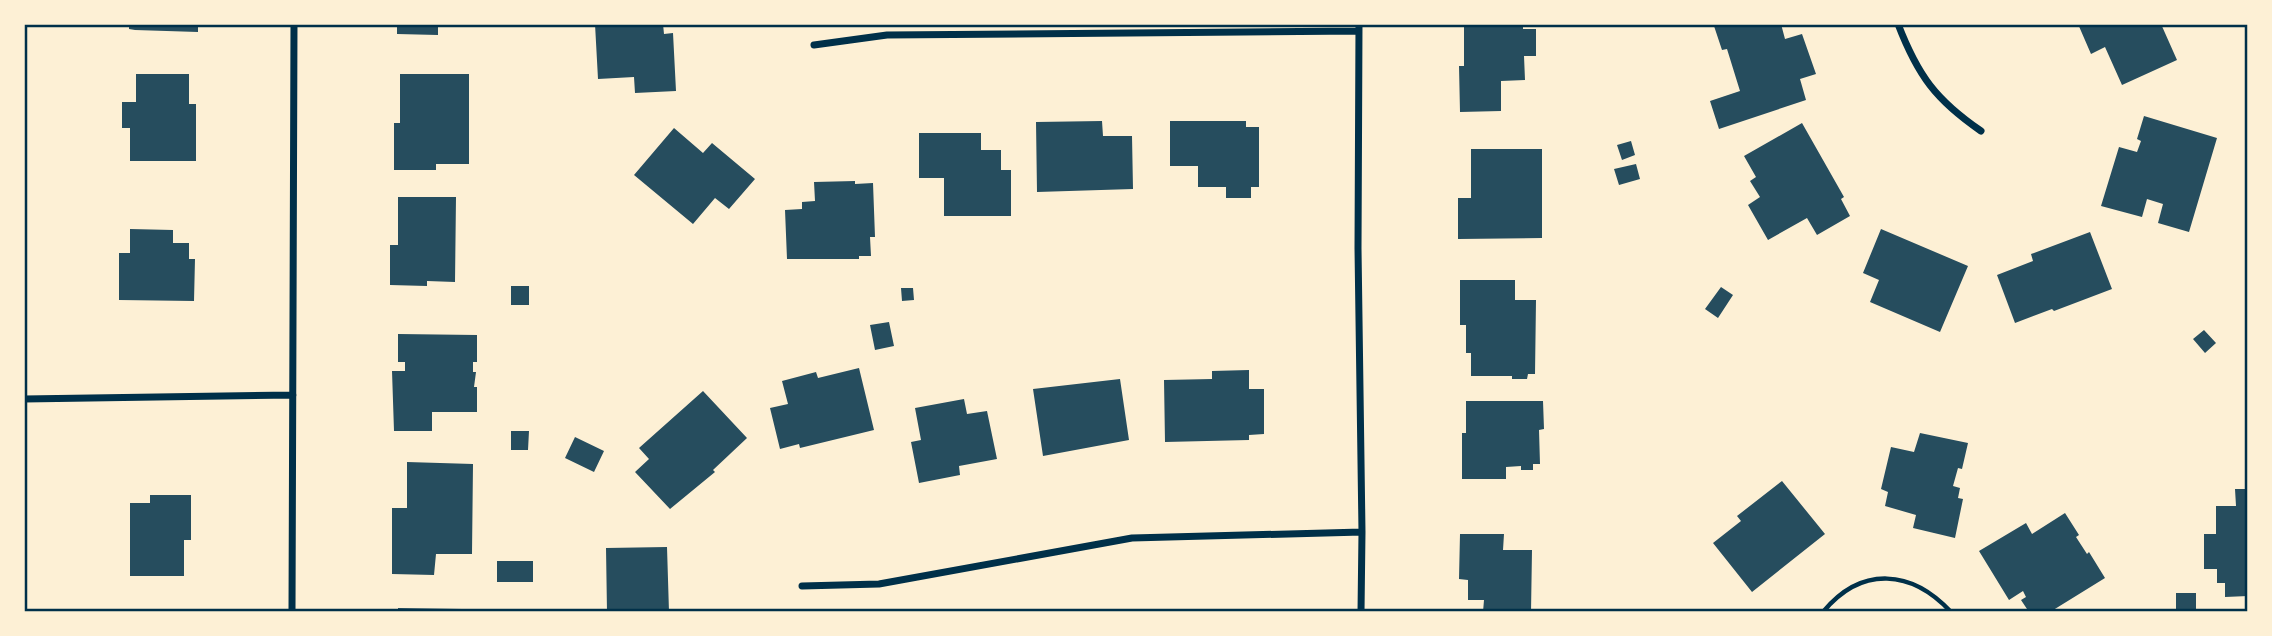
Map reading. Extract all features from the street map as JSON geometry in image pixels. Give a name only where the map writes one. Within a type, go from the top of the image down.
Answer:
[{"type":"street","points":[[292,611],[294,24]]},
{"type":"street","points":[[1898,24],[1909,53],[1930,88],[1954,113],[1981,131]]},
{"type":"street","points":[[814,45],[887,35],[1359,28],[1361,611]]},
{"type":"street","points":[[24,399],[292,395]]},
{"type":"street","points":[[802,586],[879,584],[1132,538],[1362,532]]},
{"type":"path","points":[[1823,611],[1849,589],[1874,578],[1895,578],[1920,586],[1951,611]]},
{"type":"building","points":[[129,24],[198,24],[198,32],[135,30],[129,29]]},
{"type":"building","points":[[397,24],[438,24],[438,35],[397,34]]},
{"type":"building","points":[[595,24],[663,24],[664,34],[673,33],[676,91],[635,93],[634,77],[598,79]]},
{"type":"building","points":[[1464,24],[1523,24],[1523,29],[1536,29],[1536,56],[1524,56],[1525,80],[1501,81],[1501,111],[1460,112],[1459,66],[1464,66]]},
{"type":"building","points":[[1781,24],[1785,39],[1802,34],[1816,74],[1800,79],[1806,100],[1719,129],[1710,101],[1740,91],[1727,49],[1722,50],[1714,26]]},
{"type":"building","points":[[2078,24],[2161,24],[2177,60],[2122,85],[2105,47],[2091,54]]},
{"type":"building","points":[[136,74],[189,74],[189,104],[196,104],[196,161],[130,161],[130,128],[122,128],[122,102],[136,102]]},
{"type":"building","points":[[400,74],[469,74],[469,164],[436,164],[436,170],[394,170],[394,123],[400,123]]},
{"type":"building","points":[[2144,116],[2217,138],[2189,232],[2158,223],[2163,204],[2147,199],[2142,217],[2101,206],[2119,147],[2137,152],[2141,141],[2137,139]]},
{"type":"building","points":[[1102,121],[1103,136],[1132,136],[1133,189],[1037,192],[1036,122]]},
{"type":"building","points":[[1170,121],[1246,121],[1246,127],[1259,127],[1259,187],[1251,187],[1251,198],[1226,198],[1226,187],[1198,187],[1198,166],[1170,166]]},
{"type":"building","points":[[1802,123],[1844,197],[1841,199],[1850,216],[1817,235],[1807,218],[1768,240],[1748,205],[1760,197],[1750,181],[1756,177],[1744,156]]},
{"type":"building","points":[[674,128],[703,153],[712,143],[755,179],[729,209],[715,198],[693,224],[634,175]]},
{"type":"building","points":[[919,133],[981,133],[981,150],[1001,150],[1001,170],[1011,170],[1011,216],[944,216],[944,178],[919,178]]},
{"type":"building","points":[[1631,141],[1635,155],[1622,160],[1617,145]]},
{"type":"building","points":[[1471,149],[1542,149],[1542,238],[1458,239],[1458,198],[1471,198]]},
{"type":"building","points":[[1636,164],[1640,179],[1619,185],[1614,169]]},
{"type":"building","points":[[855,181],[855,184],[873,183],[875,237],[870,237],[871,256],[859,256],[859,259],[787,259],[785,210],[802,209],[802,202],[815,201],[814,182]]},
{"type":"building","points":[[398,197],[456,197],[455,282],[427,281],[427,286],[390,285],[390,245],[398,245]]},
{"type":"building","points":[[130,229],[173,230],[173,243],[189,243],[189,259],[195,259],[194,301],[119,300],[119,253],[130,253]]},
{"type":"building","points":[[1881,229],[1968,266],[1940,332],[1870,302],[1879,280],[1863,273]]},
{"type":"building","points":[[2090,232],[2112,289],[2015,323],[1997,275],[2033,261],[2031,254]]},
{"type":"building","points":[[1460,280],[1515,280],[1515,300],[1536,300],[1535,374],[1528,374],[1527,379],[1512,379],[1512,376],[1471,376],[1471,353],[1466,353],[1466,325],[1460,325]]},
{"type":"building","points":[[511,286],[529,286],[529,305],[511,305]]},
{"type":"building","points":[[1721,287],[1733,295],[1718,318],[1705,309]]},
{"type":"building","points":[[901,288],[913,288],[914,300],[902,301]]},
{"type":"building","points":[[889,322],[894,346],[875,350],[870,325]]},
{"type":"building","points":[[2204,330],[2216,343],[2205,353],[2193,339]]},
{"type":"building","points":[[398,334],[477,335],[477,362],[473,362],[473,372],[476,372],[474,387],[477,387],[477,412],[432,412],[432,431],[394,431],[392,371],[405,371],[405,362],[398,362]]},
{"type":"building","points":[[859,368],[874,430],[800,448],[799,444],[780,449],[770,408],[788,404],[782,381],[816,372],[818,378]]},
{"type":"building","points":[[1249,370],[1249,389],[1264,389],[1264,434],[1249,435],[1249,440],[1165,442],[1164,380],[1212,379],[1212,371]]},
{"type":"building","points":[[1120,379],[1129,440],[1043,456],[1033,389]]},
{"type":"building","points":[[703,391],[747,438],[713,470],[715,472],[670,509],[635,472],[649,459],[639,448]]},
{"type":"building","points":[[964,399],[967,414],[987,411],[997,459],[959,466],[960,475],[919,483],[911,442],[921,440],[915,408]]},
{"type":"building","points":[[1466,401],[1543,401],[1544,429],[1539,430],[1540,464],[1533,464],[1533,470],[1521,470],[1521,466],[1506,467],[1506,479],[1462,479],[1462,433],[1466,433]]},
{"type":"building","points":[[511,431],[529,431],[528,450],[511,450]]},
{"type":"building","points":[[1920,433],[1968,443],[1962,469],[1958,468],[1953,486],[1960,488],[1958,498],[1963,499],[1955,538],[1913,528],[1916,515],[1885,506],[1888,492],[1881,489],[1891,447],[1914,452]]},
{"type":"building","points":[[575,437],[604,451],[594,472],[565,458]]},
{"type":"building","points":[[407,462],[473,464],[472,554],[436,554],[434,575],[392,574],[392,508],[407,508]]},
{"type":"building","points":[[1782,481],[1825,534],[1752,592],[1713,543],[1741,521],[1737,516]]},
{"type":"building","points":[[2235,489],[2248,489],[2248,596],[2225,597],[2225,583],[2217,583],[2217,569],[2204,569],[2204,534],[2216,534],[2216,506],[2236,506]]},
{"type":"building","points":[[150,495],[191,495],[191,540],[184,540],[184,576],[130,576],[130,503],[150,503]]},
{"type":"building","points":[[2065,513],[2079,535],[2076,537],[2105,578],[2050,612],[2029,612],[2021,600],[2026,597],[2023,591],[2009,600],[1979,551],[2026,523],[2032,534]]},
{"type":"building","points":[[1460,534],[1504,534],[1503,550],[1532,550],[1531,612],[1483,612],[1484,600],[1468,600],[1468,580],[1459,579]]},
{"type":"building","points":[[667,547],[669,612],[607,612],[606,548]]},
{"type":"building","points":[[497,561],[533,561],[533,582],[497,582]]},
{"type":"building","points":[[2176,593],[2196,593],[2196,609],[2176,610]]},
{"type":"building","points":[[398,608],[462,609],[462,612],[398,612]]}]
